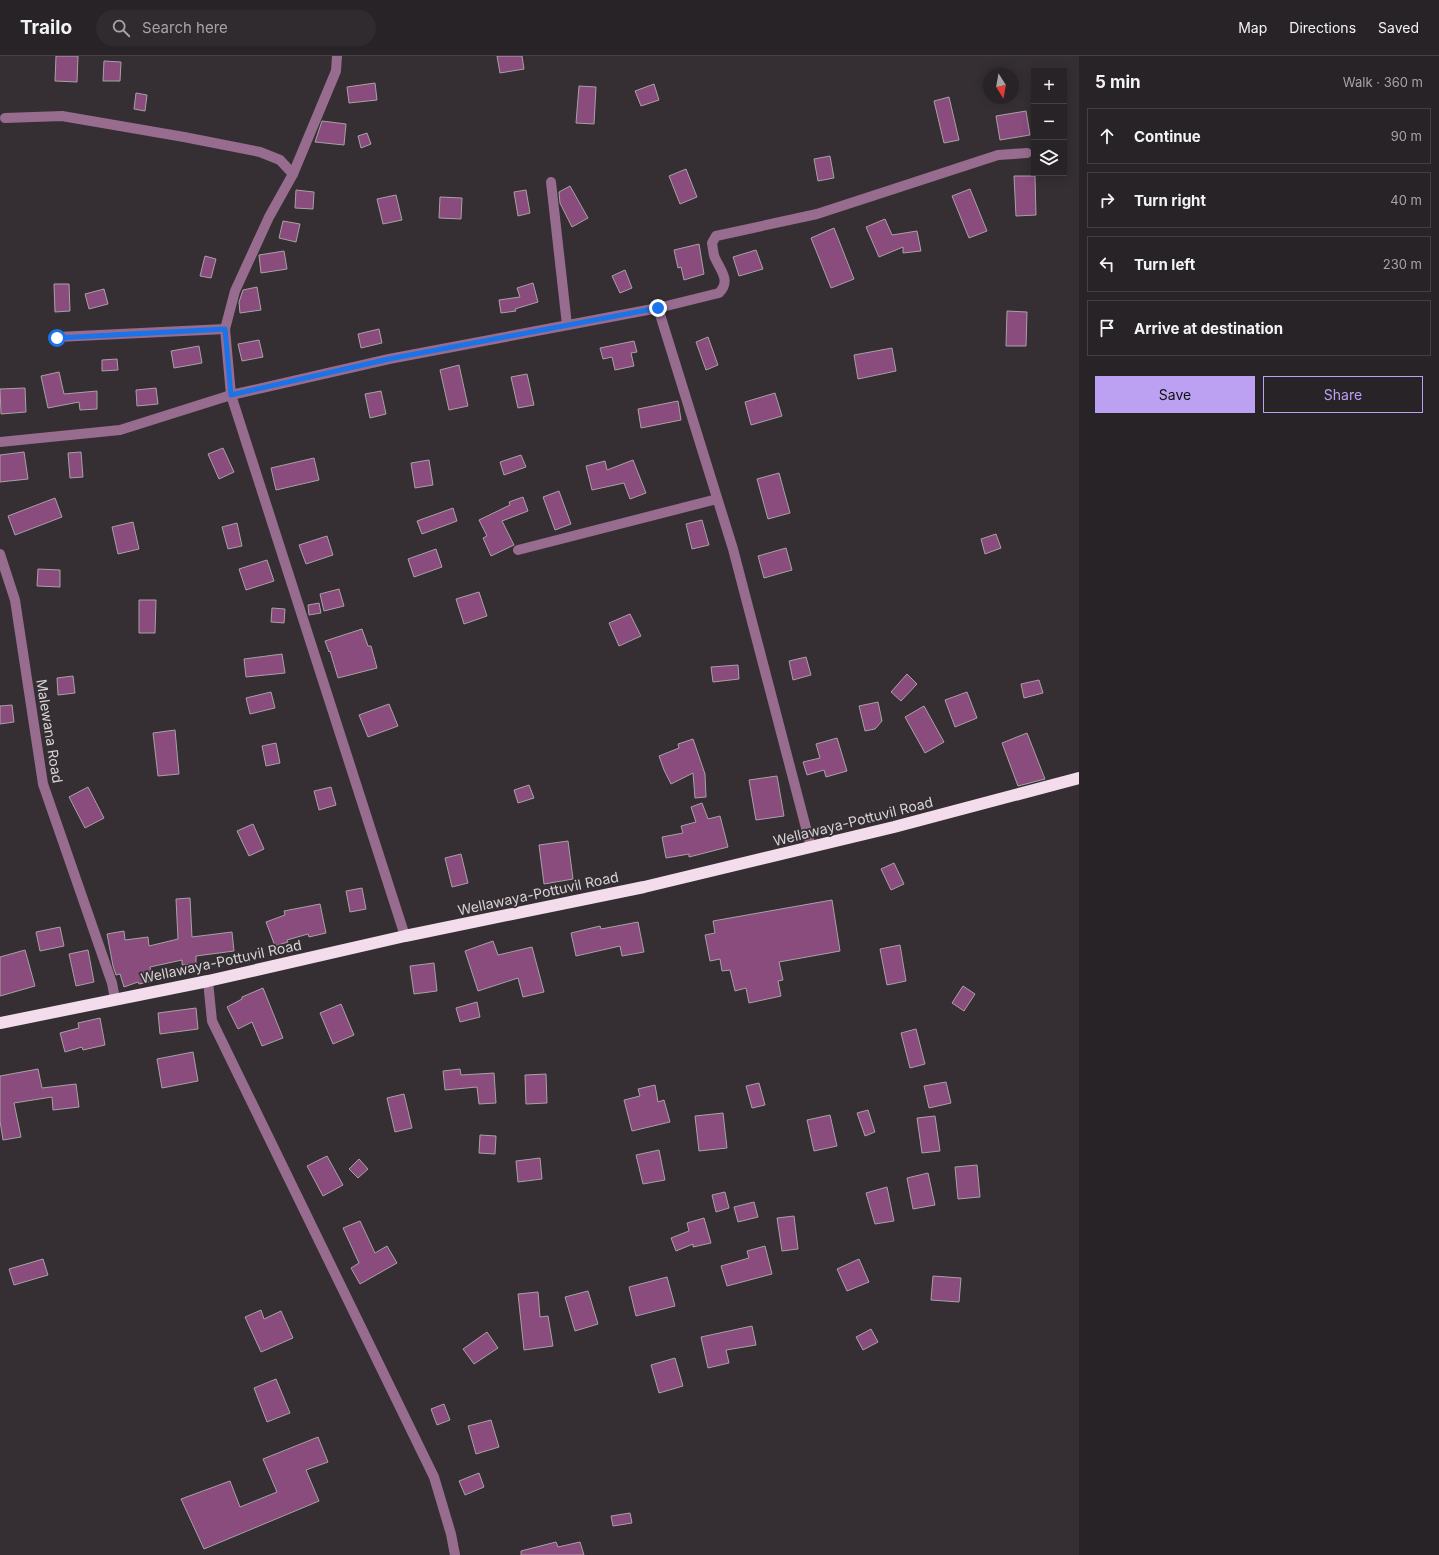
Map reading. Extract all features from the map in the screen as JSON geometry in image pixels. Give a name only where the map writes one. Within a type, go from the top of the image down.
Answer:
[{"type":"highway","name":"Wellawaya-Pottuvil Road","points":[[0,1023],[208,980],[405,936],[644,887],[811,847],[1079,778]]},
{"type":"street","points":[[336,56],[336,71],[293,174],[269,217],[235,291],[225,329],[231,395],[405,936]]},
{"type":"street","points":[[4,118],[62,116],[184,136],[260,152],[280,160],[293,174]]},
{"type":"street","points":[[0,442],[120,430],[231,395],[389,359],[658,308],[719,293],[724,288],[726,279],[714,256],[712,242],[716,236],[816,214],[998,154],[1027,153]]},
{"type":"street","points":[[551,182],[567,325]]},
{"type":"street","points":[[658,308],[733,549],[811,847]]},
{"type":"street","points":[[57,338],[225,329]]},
{"type":"street","points":[[518,550],[717,499]]},
{"type":"street","name":"Malewana Road","points":[[0,554],[15,600],[43,784],[112,983],[115,999]]},
{"type":"street","points":[[208,980],[212,1021],[434,1477],[451,1534],[455,1555]]},
{"type":"building","points":[[56,56],[78,56],[77,82],[55,81]]},
{"type":"building","points":[[497,56],[522,56],[524,69],[500,73]]},
{"type":"building","points":[[104,61],[121,62],[120,81],[103,81]]},
{"type":"building","points":[[375,83],[377,100],[349,103],[347,87]]},
{"type":"building","points":[[654,84],[659,100],[641,106],[635,91]]},
{"type":"building","points":[[579,86],[596,87],[594,124],[576,123]]},
{"type":"building","points":[[136,93],[147,95],[145,111],[134,109]]},
{"type":"building","points":[[949,97],[959,140],[944,143],[934,101]]},
{"type":"building","points":[[1026,111],[1030,135],[1000,140],[996,116]]},
{"type":"building","points":[[322,121],[346,124],[344,145],[315,142]]},
{"type":"building","points":[[367,133],[371,144],[361,148],[358,136]]},
{"type":"building","points":[[830,156],[834,178],[818,181],[814,159]]},
{"type":"building","points":[[686,169],[697,197],[680,204],[669,176]]},
{"type":"building","points":[[1014,176],[1035,176],[1036,215],[1016,216]]},
{"type":"building","points":[[570,186],[588,218],[572,227],[560,203],[559,192]]},
{"type":"building","points":[[970,189],[987,231],[969,238],[952,196]]},
{"type":"building","points":[[296,190],[314,192],[313,209],[295,208]]},
{"type":"building","points":[[526,190],[530,213],[518,216],[514,192]]},
{"type":"building","points":[[396,195],[402,220],[383,224],[377,199]]},
{"type":"building","points":[[440,197],[462,198],[461,219],[439,218]]},
{"type":"building","points":[[885,219],[892,235],[917,231],[921,251],[903,253],[903,247],[879,257],[866,227]]},
{"type":"building","points":[[283,221],[300,224],[296,242],[279,238]]},
{"type":"building","points":[[834,228],[854,279],[831,288],[811,238]]},
{"type":"building","points":[[699,244],[704,274],[684,280],[681,267],[678,268],[674,250]]},
{"type":"building","points":[[756,250],[763,269],[739,276],[733,257]]},
{"type":"building","points":[[284,251],[287,269],[261,273],[259,255]]},
{"type":"building","points":[[205,256],[216,259],[211,278],[200,276]]},
{"type":"building","points":[[625,270],[632,288],[620,293],[612,276]]},
{"type":"building","points":[[533,283],[538,302],[515,309],[516,311],[501,313],[499,300],[520,297],[517,288]]},
{"type":"building","points":[[54,284],[69,284],[70,311],[55,312]]},
{"type":"building","points":[[257,287],[261,310],[240,313],[239,302],[243,290]]},
{"type":"building","points":[[104,289],[108,304],[89,309],[85,294]]},
{"type":"building","points":[[1007,311],[1027,312],[1026,346],[1006,346]]},
{"type":"building","points":[[379,329],[382,343],[361,348],[358,334]]},
{"type":"building","points":[[708,337],[718,365],[706,370],[696,342]]},
{"type":"building","points":[[259,340],[263,357],[242,361],[238,344]]},
{"type":"building","points":[[634,341],[637,352],[631,353],[634,366],[615,370],[612,357],[603,359],[600,348]]},
{"type":"building","points":[[199,346],[202,363],[174,368],[171,351]]},
{"type":"building","points":[[892,348],[896,371],[858,379],[854,355]]},
{"type":"building","points":[[117,359],[118,370],[102,371],[102,360]]},
{"type":"building","points":[[459,365],[468,406],[449,410],[440,370]]},
{"type":"building","points":[[59,372],[64,394],[97,391],[97,409],[80,410],[79,402],[48,408],[41,376]]},
{"type":"building","points":[[527,374],[534,405],[518,408],[511,377]]},
{"type":"building","points":[[25,388],[26,412],[1,414],[0,389]]},
{"type":"building","points":[[156,388],[158,404],[137,406],[136,390]]},
{"type":"building","points":[[381,391],[386,414],[370,418],[365,394]]},
{"type":"building","points":[[775,393],[782,416],[751,425],[745,402]]},
{"type":"building","points":[[678,401],[681,420],[641,428],[638,409]]},
{"type":"building","points":[[223,448],[234,472],[219,479],[208,454]]},
{"type":"building","points":[[24,452],[28,479],[0,482],[0,455]]},
{"type":"building","points":[[81,452],[83,477],[70,478],[68,453]]},
{"type":"building","points":[[521,455],[526,467],[504,475],[500,462]]},
{"type":"building","points":[[314,458],[319,480],[276,490],[271,468]]},
{"type":"building","points":[[429,460],[433,485],[415,488],[411,463]]},
{"type":"building","points":[[633,460],[646,493],[630,499],[624,483],[592,490],[586,466],[605,461],[607,470]]},
{"type":"building","points":[[779,473],[790,513],[768,519],[757,479]]},
{"type":"building","points":[[559,491],[571,524],[555,530],[543,497]]},
{"type":"building","points":[[523,497],[528,511],[502,521],[514,545],[491,556],[483,538],[487,536],[479,520],[510,505],[509,502]]},
{"type":"building","points":[[55,498],[62,517],[15,535],[8,516]]},
{"type":"building","points":[[453,508],[457,521],[422,534],[417,521]]},
{"type":"building","points":[[702,520],[709,545],[692,549],[686,524]]},
{"type":"building","points":[[133,522],[139,549],[118,554],[112,527]]},
{"type":"building","points":[[237,523],[242,546],[228,549],[222,527]]},
{"type":"building","points":[[996,534],[1001,548],[985,554],[981,539]]},
{"type":"building","points":[[327,536],[333,555],[306,564],[299,545]]},
{"type":"building","points":[[786,548],[792,570],[764,578],[758,556]]},
{"type":"building","points":[[436,549],[442,567],[414,577],[408,559]]},
{"type":"building","points":[[267,560],[274,581],[246,590],[239,569]]},
{"type":"building","points":[[38,569],[60,570],[60,587],[37,586]]},
{"type":"building","points":[[339,589],[344,606],[324,611],[320,594]]},
{"type":"building","points":[[479,592],[487,616],[464,624],[456,599]]},
{"type":"building","points":[[139,600],[156,600],[155,633],[139,633]]},
{"type":"building","points":[[319,603],[321,613],[309,615],[308,605]]},
{"type":"building","points":[[272,608],[285,609],[284,623],[271,622]]},
{"type":"building","points":[[630,614],[641,636],[619,646],[609,623]]},
{"type":"building","points":[[362,629],[368,646],[371,646],[377,668],[338,678],[330,651],[329,652],[325,641]]},
{"type":"building","points":[[282,654],[285,673],[246,677],[244,659]]},
{"type":"building","points":[[806,657],[811,675],[793,680],[789,661]]},
{"type":"building","points":[[738,665],[739,679],[713,682],[711,667]]},
{"type":"building","points":[[907,674],[917,684],[901,701],[891,692]]},
{"type":"building","points":[[73,676],[75,693],[58,695],[57,678]]},
{"type":"building","points":[[1039,680],[1043,693],[1024,698],[1021,684]]},
{"type":"building","points":[[271,692],[275,708],[250,714],[246,698]]},
{"type":"building","points":[[967,692],[977,718],[955,727],[945,700]]},
{"type":"building","points":[[878,702],[882,721],[875,729],[865,731],[859,706]]},
{"type":"building","points":[[389,704],[398,726],[368,737],[359,715]]},
{"type":"building","points":[[12,705],[14,722],[0,724],[0,706]]},
{"type":"building","points":[[924,706],[944,742],[925,753],[905,717]]},
{"type":"building","points":[[175,730],[179,774],[158,776],[153,733]]},
{"type":"building","points":[[1027,733],[1045,779],[1018,786],[1002,743]]},
{"type":"building","points":[[837,738],[847,771],[826,777],[824,770],[807,775],[803,762],[820,758],[816,744]]},
{"type":"building","points":[[693,739],[705,774],[706,797],[695,798],[693,773],[671,784],[659,756],[679,748],[678,744]]},
{"type":"building","points":[[276,743],[280,763],[266,766],[262,746]]},
{"type":"building","points":[[777,776],[784,816],[756,820],[749,780]]},
{"type":"building","points":[[529,785],[534,798],[518,803],[514,790]]},
{"type":"building","points":[[88,787],[104,818],[85,828],[69,797]]},
{"type":"building","points":[[331,787],[336,805],[319,810],[314,791]]},
{"type":"building","points":[[702,803],[708,819],[720,816],[728,847],[689,857],[689,854],[666,858],[662,837],[683,833],[681,826],[696,822],[691,807]]},
{"type":"building","points":[[253,824],[264,849],[249,856],[237,831]]},
{"type":"building","points":[[568,841],[573,879],[544,884],[539,845]]},
{"type":"building","points":[[461,854],[468,883],[452,887],[445,858]]},
{"type":"building","points":[[894,863],[904,884],[891,890],[881,869]]},
{"type":"building","points":[[362,888],[366,909],[350,912],[346,891]]},
{"type":"building","points":[[190,898],[192,937],[232,932],[234,951],[196,956],[196,964],[182,965],[182,960],[150,967],[153,981],[139,984],[138,982],[124,987],[120,974],[116,975],[113,966],[107,934],[124,931],[125,940],[148,937],[149,946],[178,939],[176,899]]},
{"type":"building","points":[[832,900],[840,951],[779,962],[783,980],[778,981],[781,996],[749,1003],[746,988],[735,991],[730,970],[722,971],[720,959],[710,961],[705,935],[715,933],[713,921]]},
{"type":"building","points":[[320,904],[326,933],[309,937],[308,934],[287,940],[288,942],[275,946],[266,922],[285,915],[284,911]]},
{"type":"building","points":[[638,922],[644,952],[622,956],[620,946],[576,956],[571,933],[600,926],[601,929]]},
{"type":"building","points":[[60,927],[64,946],[40,951],[36,932]]},
{"type":"building","points":[[493,941],[498,955],[532,947],[544,992],[523,997],[518,978],[478,991],[465,951]]},
{"type":"building","points":[[900,945],[906,981],[887,985],[880,949]]},
{"type":"building","points":[[25,950],[35,986],[0,996],[0,957]]},
{"type":"building","points":[[88,950],[94,982],[76,986],[69,954]]},
{"type":"building","points":[[434,963],[437,991],[414,994],[410,966]]},
{"type":"building","points":[[963,986],[975,994],[964,1011],[952,1003]]},
{"type":"building","points":[[263,988],[283,1038],[262,1046],[252,1022],[238,1029],[227,1007],[242,999],[242,997]]},
{"type":"building","points":[[477,1002],[480,1017],[460,1022],[456,1008]]},
{"type":"building","points":[[341,1004],[354,1035],[333,1044],[320,1013]]},
{"type":"building","points":[[196,1008],[198,1029],[160,1034],[158,1013]]},
{"type":"building","points":[[100,1018],[105,1045],[83,1050],[82,1047],[65,1052],[60,1033],[79,1028],[78,1023]]},
{"type":"building","points":[[916,1029],[925,1064],[910,1068],[901,1033]]},
{"type":"building","points":[[193,1052],[198,1081],[162,1088],[157,1059]]},
{"type":"building","points":[[38,1069],[42,1088],[76,1084],[79,1107],[53,1110],[52,1097],[14,1103],[21,1137],[3,1140],[0,1121],[0,1076]]},
{"type":"building","points":[[460,1069],[461,1075],[494,1073],[496,1103],[479,1104],[477,1087],[445,1090],[443,1071]]},
{"type":"building","points":[[546,1074],[547,1103],[526,1104],[525,1075]]},
{"type":"building","points":[[946,1082],[951,1103],[929,1108],[924,1086]]},
{"type":"building","points":[[759,1083],[765,1105],[752,1108],[746,1086]]},
{"type":"building","points":[[655,1085],[658,1102],[664,1100],[670,1122],[632,1131],[624,1100],[640,1096],[638,1089]]},
{"type":"building","points":[[404,1094],[412,1128],[395,1132],[387,1098]]},
{"type":"building","points":[[868,1110],[875,1132],[865,1136],[857,1113]]},
{"type":"building","points":[[723,1113],[727,1148],[699,1151],[695,1116]]},
{"type":"building","points":[[830,1115],[837,1146],[814,1151],[807,1120]]},
{"type":"building","points":[[935,1116],[940,1151],[922,1153],[917,1118]]},
{"type":"building","points":[[480,1135],[496,1136],[495,1154],[479,1153]]},
{"type":"building","points":[[659,1150],[665,1180],[643,1184],[636,1155]]},
{"type":"building","points":[[327,1156],[343,1185],[323,1196],[307,1166]]},
{"type":"building","points":[[540,1158],[542,1179],[518,1182],[516,1161]]},
{"type":"building","points":[[359,1159],[368,1169],[358,1178],[349,1169]]},
{"type":"building","points":[[977,1165],[980,1197],[958,1199],[955,1167]]},
{"type":"building","points":[[928,1173],[935,1205],[913,1209],[907,1178]]},
{"type":"building","points":[[887,1187],[894,1221],[875,1224],[866,1193]]},
{"type":"building","points":[[725,1192],[729,1208],[716,1212],[712,1195]]},
{"type":"building","points":[[754,1202],[758,1217],[738,1222],[734,1207]]},
{"type":"building","points":[[794,1216],[798,1249],[782,1251],[777,1218]]},
{"type":"building","points":[[704,1218],[711,1243],[693,1247],[693,1244],[676,1251],[671,1238],[689,1231],[687,1223]]},
{"type":"building","points":[[360,1221],[375,1253],[387,1246],[397,1263],[360,1284],[351,1268],[359,1263],[343,1228]]},
{"type":"building","points":[[765,1246],[772,1274],[727,1286],[721,1266],[749,1258],[747,1251]]},
{"type":"building","points":[[43,1259],[48,1275],[14,1285],[9,1269]]},
{"type":"building","points":[[859,1259],[869,1282],[847,1291],[837,1269]]},
{"type":"building","points":[[933,1276],[961,1278],[959,1302],[931,1300]]},
{"type":"building","points":[[667,1277],[675,1306],[636,1316],[629,1287]]},
{"type":"building","points":[[588,1291],[598,1324],[575,1331],[565,1297]]},
{"type":"building","points":[[538,1292],[540,1317],[548,1316],[553,1346],[524,1350],[518,1294]]},
{"type":"building","points":[[261,1310],[264,1319],[281,1311],[293,1338],[261,1352],[245,1317]]},
{"type":"building","points":[[752,1326],[756,1345],[726,1350],[729,1363],[708,1368],[701,1337]]},
{"type":"building","points":[[871,1329],[878,1342],[863,1350],[856,1337]]},
{"type":"building","points":[[487,1332],[498,1348],[474,1364],[463,1349]]},
{"type":"building","points":[[675,1358],[683,1386],[659,1393],[651,1365]]},
{"type":"building","points":[[276,1379],[290,1413],[267,1422],[254,1388]]},
{"type":"building","points":[[444,1404],[450,1420],[437,1425],[431,1409]]},
{"type":"building","points":[[491,1420],[499,1447],[476,1454],[468,1426]]},
{"type":"building","points":[[318,1437],[328,1462],[306,1470],[319,1501],[204,1549],[181,1499],[230,1481],[240,1507],[277,1492],[263,1459]]},
{"type":"building","points":[[479,1473],[484,1487],[465,1495],[459,1481]]},
{"type":"building","points":[[630,1513],[632,1523],[613,1526],[611,1516]]},
{"type":"building","points":[[556,1542],[558,1547],[580,1542],[584,1555],[521,1555],[521,1551]]},
{"type":"route","points":[[57,338],[225,329],[231,395],[389,359],[658,308]]}]
